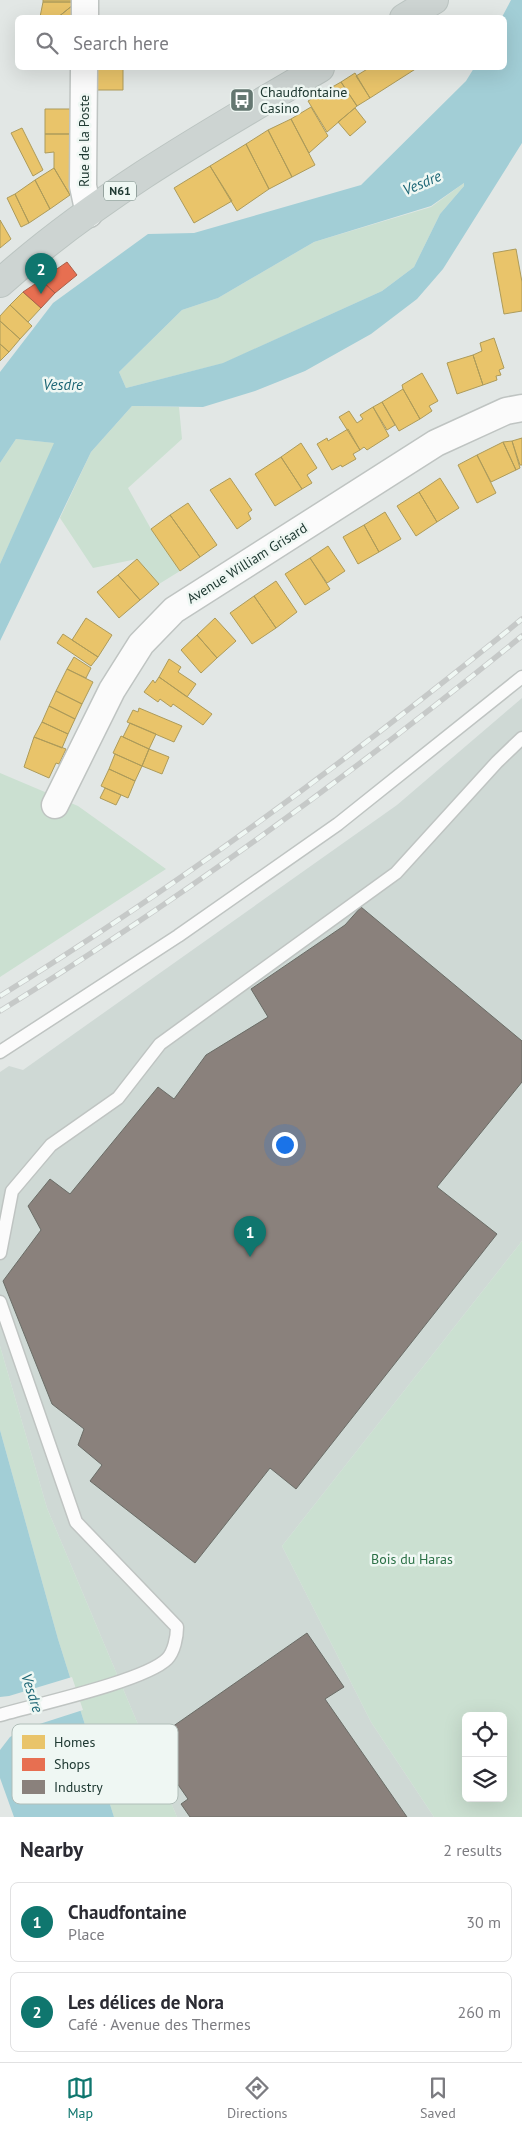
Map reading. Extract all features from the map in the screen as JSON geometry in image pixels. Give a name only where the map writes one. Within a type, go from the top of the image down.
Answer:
[{"type":"main road","points":[[409,15],[434,0]]},
{"type":"main road","name":"N61","points":[[0,283],[33,253],[142,175],[317,70]]},
{"type":"street","points":[[85,0],[85,15]]},
{"type":"street","name":"Rue de la Poste","points":[[84,70],[83,186],[88,214]]},
{"type":"street","name":"Avenue William Grisard","points":[[55,805],[112,690],[141,644],[174,610],[436,443],[506,411],[522,408]]},
{"type":"lane","points":[[0,1052],[178,936],[338,824],[522,677]]},
{"type":"lane","points":[[0,1253],[12,1191],[51,1145],[118,1098],[160,1044],[396,873],[497,762],[522,738]]},
{"type":"lane","points":[[0,1302],[76,1522],[178,1627],[177,1639],[167,1659],[142,1673],[0,1715]]},
{"type":"shaded area","points":[[522,698],[522,1241],[282,1546],[371,1722],[434,1817],[177,1817],[172,1804],[178,1804],[178,1724],[138,1724],[47,1508],[0,1346],[0,1072],[9,1066],[23,1070],[397,805]]},
{"type":"green space","points":[[464,183],[464,186],[440,214],[414,267],[382,291],[224,363],[126,388],[119,372],[182,310],[218,298],[314,242],[431,207]]},
{"type":"green space","points":[[132,406],[179,407],[182,439],[128,488],[151,529],[180,571],[159,584],[137,559],[93,568],[60,518],[91,452]]},
{"type":"green space","points":[[16,439],[55,443],[0,564],[0,463]]},
{"type":"green space","points":[[0,773],[78,806],[166,869],[0,977]]},
{"type":"green space","name":"Bois du Haras","points":[[522,1241],[522,1817],[434,1817],[371,1722],[282,1546]]},
{"type":"green space","points":[[0,1346],[47,1508],[138,1724],[85,1724],[58,1639],[0,1430]]},
{"type":"green space","points":[[110,1804],[172,1804],[177,1817],[114,1817]]},
{"type":"water","name":"Vesdre","points":[[511,0],[522,0],[522,143],[443,269],[417,299],[371,334],[305,371],[255,391],[203,407],[132,406],[91,452],[0,641],[0,564],[54,443],[16,439],[0,463],[0,372],[53,303],[148,234],[194,233],[361,185],[466,81],[473,70],[507,70],[507,15],[503,15]],"holes":[[[464,183],[464,186],[440,214],[414,267],[382,291],[223,363],[126,388],[119,372],[182,310],[218,298],[314,242],[431,206]]]},
{"type":"water","name":"Vesdre","points":[[0,1430],[58,1639],[85,1724],[12,1724],[12,1804],[110,1804],[114,1817],[14,1817],[0,1778]]},
{"type":"pier","points":[[72,1677],[83,1710],[40,1724],[12,1724],[12,1736],[0,1750],[0,1697]]},
{"type":"building: Homes","points":[[43,0],[73,0],[73,2],[43,2]]},
{"type":"building: Homes","points":[[43,2],[73,2],[73,5],[61,15],[40,15]]},
{"type":"building: Homes","points":[[73,5],[73,15],[61,15]]},
{"type":"building: Homes","points":[[93,70],[123,70],[123,90],[93,90]]},
{"type":"building: Homes","points":[[366,70],[414,70],[370,98],[356,76]]},
{"type":"building: Homes","points":[[355,73],[370,98],[357,106],[341,82]]},
{"type":"building: Homes","points":[[341,82],[357,106],[327,132],[308,101]]},
{"type":"building: Homes","points":[[311,107],[328,136],[309,153],[291,119]]},
{"type":"building: Homes","points":[[355,108],[366,122],[350,136],[338,122]]},
{"type":"building: Homes","points":[[45,109],[74,109],[74,134],[45,134]]},
{"type":"building: Homes","points":[[291,119],[315,165],[292,177],[268,130]]},
{"type":"building: Homes","points":[[22,128],[43,170],[33,176],[11,133]]},
{"type":"building: Homes","points":[[268,130],[292,177],[269,189],[246,144]]},
{"type":"building: Homes","points":[[45,134],[74,134],[75,188],[70,195],[54,168],[54,152],[45,153]]},
{"type":"building: Homes","points":[[246,144],[269,189],[237,211],[210,166]]},
{"type":"building: Homes","points":[[210,166],[232,201],[194,223],[174,188]]},
{"type":"building: Homes","points":[[54,168],[70,195],[50,209],[35,180]]},
{"type":"building: Homes","points":[[35,180],[50,209],[29,223],[15,194]]},
{"type":"building: Homes","points":[[15,194],[29,223],[21,227],[7,198]]},
{"type":"building: Homes","points":[[0,220],[11,239],[0,248]]},
{"type":"building: Homes","points":[[516,249],[522,282],[522,311],[504,314],[493,253]]},
{"type":"building: Homes","points":[[23,292],[41,308],[28,322],[10,305]]},
{"type":"building: Homes","points":[[10,305],[32,326],[20,339],[0,321],[0,316]]},
{"type":"building: Homes","points":[[0,321],[20,339],[9,352],[0,344]]},
{"type":"building: Homes","points":[[494,338],[504,368],[499,370],[501,375],[496,376],[497,380],[483,385],[473,355],[482,351],[480,343]]},
{"type":"building: Homes","points":[[0,344],[9,352],[0,361]]},
{"type":"building: Homes","points":[[473,355],[483,385],[457,394],[447,363]]},
{"type":"building: Homes","points":[[422,373],[438,401],[429,406],[432,411],[420,419],[402,385]]},
{"type":"building: Homes","points":[[403,389],[420,419],[399,431],[382,402]]},
{"type":"building: Homes","points":[[382,402],[395,425],[387,430],[373,407]]},
{"type":"building: Homes","points":[[373,407],[389,436],[367,450],[364,447],[360,450],[339,417],[349,411],[357,423],[363,419],[360,415]]},
{"type":"building: Homes","points":[[348,429],[360,450],[353,454],[356,459],[332,470],[317,444],[327,438],[328,441]]},
{"type":"building: Homes","points":[[522,438],[522,465],[520,465],[512,441]]},
{"type":"building: Homes","points":[[512,441],[520,468],[516,470],[503,442]]},
{"type":"building: Homes","points":[[503,442],[516,470],[491,482],[477,455]]},
{"type":"building: Homes","points":[[301,443],[317,468],[307,475],[312,483],[302,489],[281,457]]},
{"type":"building: Homes","points":[[477,455],[496,493],[477,503],[458,465]]},
{"type":"building: Homes","points":[[281,457],[302,489],[275,506],[255,474]]},
{"type":"building: Homes","points":[[230,478],[252,510],[248,513],[251,519],[237,529],[210,490]]},
{"type":"building: Homes","points":[[440,478],[459,508],[437,522],[419,492]]},
{"type":"building: Homes","points":[[419,492],[437,522],[416,536],[397,506]]},
{"type":"building: Homes","points":[[188,503],[217,545],[200,557],[170,515]]},
{"type":"building: Homes","points":[[385,512],[401,539],[379,552],[364,525]]},
{"type":"building: Homes","points":[[170,515],[200,557],[180,571],[151,529]]},
{"type":"building: Homes","points":[[364,525],[379,552],[358,564],[343,537]]},
{"type":"building: Homes","points":[[328,546],[345,571],[327,583],[310,558]]},
{"type":"building: Homes","points":[[310,558],[330,589],[305,605],[285,574]]},
{"type":"building: Homes","points":[[137,559],[159,584],[140,600],[118,575]]},
{"type":"building: Homes","points":[[118,575],[140,600],[119,618],[97,592]]},
{"type":"building: Homes","points":[[276,581],[297,612],[276,628],[254,596]]},
{"type":"building: Homes","points":[[254,596],[276,628],[252,644],[230,613]]},
{"type":"building: Homes","points":[[86,618],[112,635],[98,657],[72,640]]},
{"type":"building: Homes","points":[[215,618],[236,641],[217,658],[197,635]]},
{"type":"building: Homes","points":[[63,634],[98,657],[91,666],[57,643]]},
{"type":"building: Homes","points":[[197,635],[217,658],[201,673],[181,650]]},
{"type":"building: Homes","points":[[74,657],[91,668],[86,678],[67,669]]},
{"type":"building: Homes","points":[[169,659],[181,667],[178,672],[196,684],[187,697],[159,677]]},
{"type":"building: Homes","points":[[67,669],[93,682],[82,704],[56,691]]},
{"type":"building: Homes","points":[[159,677],[212,714],[203,725],[173,704],[171,707],[160,699],[158,702],[144,692],[153,680],[155,683]]},
{"type":"building: Homes","points":[[56,691],[82,704],[75,719],[49,706]]},
{"type":"building: Homes","points":[[49,706],[75,719],[68,734],[42,722]]},
{"type":"building: Homes","points":[[139,708],[182,726],[174,742],[127,722],[133,710],[138,712]]},
{"type":"building: Homes","points":[[42,722],[68,734],[62,748],[34,737]]},
{"type":"building: Homes","points":[[130,723],[156,734],[149,749],[123,737]]},
{"type":"building: Homes","points":[[121,736],[149,749],[142,766],[113,753]]},
{"type":"building: Homes","points":[[34,737],[66,749],[59,764],[56,763],[49,778],[24,767]]},
{"type":"building: Homes","points":[[149,749],[169,757],[162,774],[142,766]]},
{"type":"building: Homes","points":[[115,754],[142,766],[135,781],[109,769]]},
{"type":"building: Homes","points":[[109,769],[135,781],[128,798],[101,786]]},
{"type":"building: Homes","points":[[105,788],[121,795],[116,805],[100,798]]},
{"type":"building: Shops","points":[[67,262],[77,275],[55,293],[41,280]]},
{"type":"building: Shops","points":[[41,280],[55,293],[41,308],[23,292]]},
{"type":"building: Industry","points":[[361,907],[522,1041],[522,1082],[437,1187],[497,1234],[296,1489],[270,1468],[195,1563],[90,1481],[102,1465],[78,1445],[84,1429],[52,1404],[3,1281],[41,1230],[28,1206],[50,1179],[70,1194],[158,1087],[174,1099],[206,1055],[268,1017],[251,989],[345,925]]},
{"type":"building: Industry","points":[[307,1633],[344,1687],[325,1699],[407,1817],[190,1817],[181,1804],[188,1799],[178,1785],[178,1724],[176,1724]]},
{"type":"railway","points":[[0,996],[135,909],[202,863],[332,768],[522,619]]},
{"type":"railway","points":[[0,1011],[135,924],[267,832],[396,736],[522,636]]},
{"type":"place","name":"Chaudfontaine Casino","points":[[242,100]]},
{"type":"place","name":"Les délices de Nora","points":[[41,294]]},
{"type":"place","name":"Chaudfontaine","points":[[250,1257]]}]
